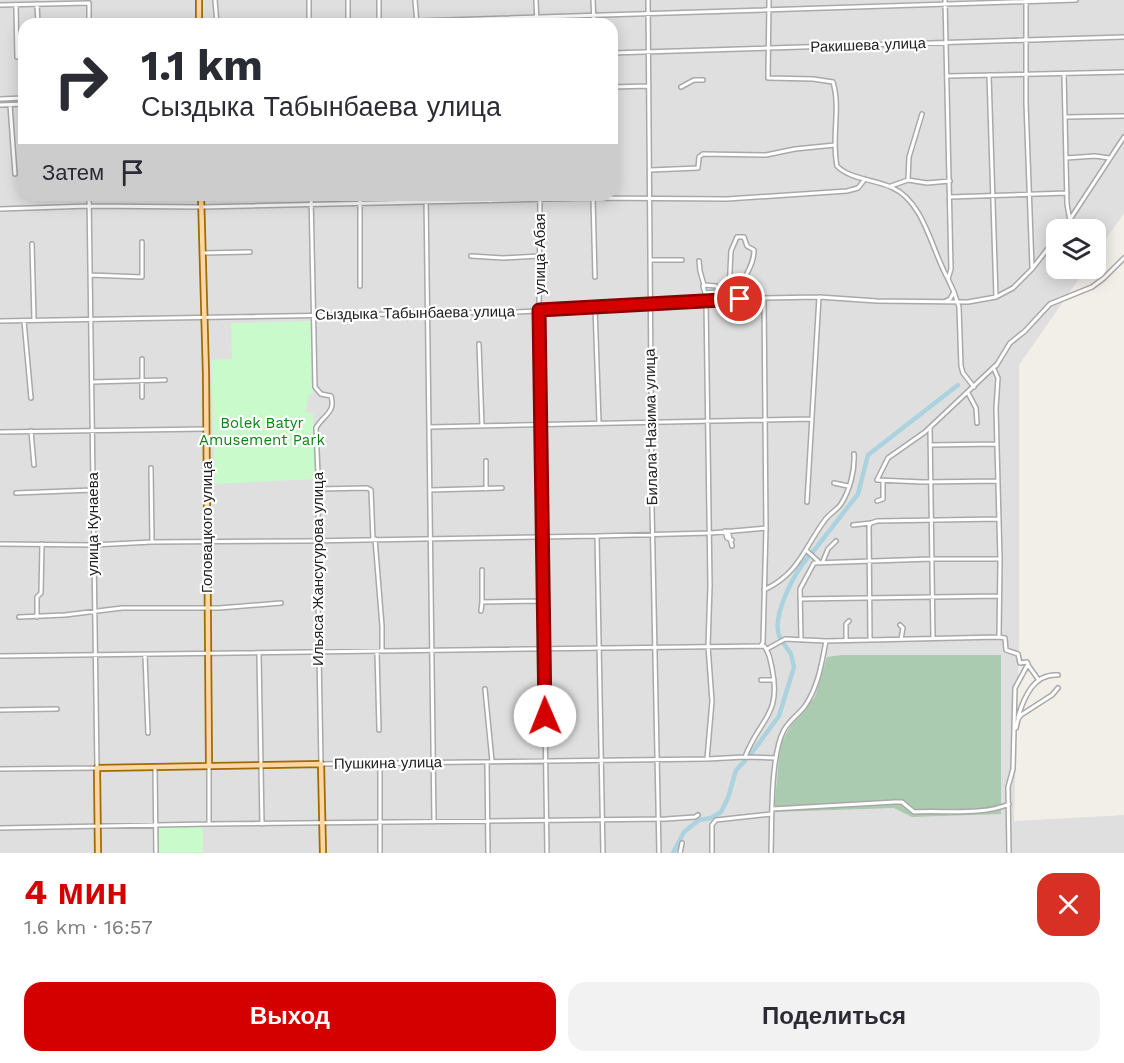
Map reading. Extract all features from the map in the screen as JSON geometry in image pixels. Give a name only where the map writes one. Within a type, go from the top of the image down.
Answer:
[{"type":"main road","points":[[199,0],[199,18]]},
{"type":"main road","name":"Головацкого улица","points":[[202,201],[207,429],[209,765]]},
{"type":"main road","name":"Пушкина улица","points":[[97,768],[321,764]]},
{"type":"main road","name":"Ильяса Жансугурова улица","points":[[321,764],[323,853]]},
{"type":"main road","name":"улица Кунаева","points":[[97,768],[98,853]]},
{"type":"street","points":[[215,0],[216,18]]},
{"type":"street","points":[[309,0],[309,18]]},
{"type":"street","points":[[348,0],[348,18]]},
{"type":"street","points":[[379,0],[379,18]]},
{"type":"street","points":[[415,0],[416,18]]},
{"type":"street","points":[[536,0],[537,16]]},
{"type":"street","points":[[593,0],[594,15]]},
{"type":"street","name":"Билала Назима улица","points":[[648,0],[652,534],[659,853]]},
{"type":"street","points":[[769,0],[768,78],[833,82],[837,166],[842,171],[891,186],[908,198],[915,207],[959,307],[961,366],[963,373],[974,387]]},
{"type":"street","points":[[497,18],[946,2],[1076,0]]},
{"type":"street","points":[[1026,1],[1026,103],[1032,269]]},
{"type":"street","points":[[946,2],[951,268],[948,279]]},
{"type":"street","points":[[0,5],[89,3],[89,18]]},
{"type":"street","points":[[37,4],[38,18]]},
{"type":"street","points":[[16,6],[17,57]]},
{"type":"street","name":"Ракишева улица","points":[[618,53],[1124,37]]},
{"type":"street","points":[[947,76],[1124,72]]},
{"type":"street","points":[[1064,74],[1070,219]]},
{"type":"street","points":[[989,75],[996,297]]},
{"type":"street","points":[[681,87],[694,80],[704,80]]},
{"type":"street","points":[[618,87],[649,86]]},
{"type":"street","points":[[0,99],[18,98]]},
{"type":"street","points":[[0,105],[18,104]]},
{"type":"street","points":[[10,105],[15,174]]},
{"type":"street","points":[[908,180],[909,157],[922,114]]},
{"type":"street","points":[[1066,117],[1124,116]]},
{"type":"street","points":[[1071,219],[1124,137]]},
{"type":"street","points":[[651,170],[698,168],[699,157],[703,154],[766,155],[795,148],[835,145]]},
{"type":"street","points":[[1066,158],[1095,156],[1110,159]]},
{"type":"street","points":[[618,197],[727,199],[847,191],[858,188],[865,179]]},
{"type":"street","points":[[891,186],[908,180],[927,183],[950,181]]},
{"type":"street","points":[[950,197],[1067,193]]},
{"type":"street","name":"улица Кунаева","points":[[89,201],[97,768]]},
{"type":"street","points":[[360,286],[361,201]]},
{"type":"street","points":[[0,209],[490,201]]},
{"type":"street","name":"улица Абая","points":[[540,201],[539,310],[547,853]]},
{"type":"street","points":[[595,277],[597,201]]},
{"type":"street","points":[[426,202],[434,822]]},
{"type":"street","name":"Ильяса Жансугурова улица","points":[[311,204],[315,387],[321,394],[331,396],[333,405],[329,414],[316,428],[319,489],[317,541],[321,764]]},
{"type":"street","points":[[707,285],[703,286],[705,293],[729,291],[732,247],[737,237],[744,237],[747,246],[754,250],[755,254],[740,285],[740,299]]},
{"type":"street","points":[[90,275],[142,277],[142,242]]},
{"type":"street","points":[[32,244],[34,320]]},
{"type":"street","name":"Сыздыка Табынбаева улица","points":[[0,321],[539,310],[764,298],[819,297],[877,301],[968,302],[996,297],[1013,288],[1046,251]]},
{"type":"street","points":[[203,253],[250,252]]},
{"type":"street","points":[[471,256],[503,258],[540,256]]},
{"type":"street","points":[[998,482],[877,480],[888,458],[930,428],[996,368],[1010,343],[1025,331],[1050,304],[1092,287],[1124,258]]},
{"type":"street","points":[[650,260],[682,260]]},
{"type":"street","points":[[699,261],[704,285],[716,286],[721,291],[730,292],[732,300]]},
{"type":"street","points":[[954,292],[962,300],[968,302]]},
{"type":"street","points":[[944,302],[950,299],[954,292]]},
{"type":"street","points":[[807,502],[819,297]]},
{"type":"street","points":[[761,646],[763,642],[766,528],[764,298]]},
{"type":"street","points":[[706,301],[710,586],[708,646],[712,701],[707,759]]},
{"type":"street","points":[[595,308],[599,422]]},
{"type":"street","points":[[24,321],[31,398]]},
{"type":"street","points":[[479,344],[482,426]]},
{"type":"street","points":[[142,359],[142,397]]},
{"type":"street","points":[[996,368],[998,378],[999,638]]},
{"type":"street","points":[[92,382],[165,381]]},
{"type":"street","points":[[968,393],[976,408],[977,423]]},
{"type":"street","points":[[429,427],[811,419]]},
{"type":"street","points":[[930,428],[933,638]]},
{"type":"street","points":[[0,432],[207,429]]},
{"type":"street","points":[[31,431],[34,465]]},
{"type":"street","points":[[930,445],[997,444]]},
{"type":"street","points":[[764,590],[776,585],[794,569],[825,520],[840,505],[854,471],[854,454]]},
{"type":"street","points":[[486,461],[486,489]]},
{"type":"street","points":[[151,468],[152,542]]},
{"type":"street","points":[[877,501],[883,499],[883,481]]},
{"type":"street","points":[[834,483],[848,486]]},
{"type":"street","points":[[319,489],[367,488],[371,490],[382,652]]},
{"type":"street","points":[[430,490],[502,488]]},
{"type":"street","points":[[16,493],[93,490]]},
{"type":"street","points":[[853,525],[999,519]]},
{"type":"street","points":[[869,524],[870,639]]},
{"type":"street","points":[[0,544],[93,545],[207,541],[597,536],[708,533],[766,528]]},
{"type":"street","points":[[727,531],[727,538],[732,540],[732,546]]},
{"type":"street","points":[[597,536],[603,853]]},
{"type":"street","points":[[823,561],[828,549],[836,541]]},
{"type":"street","points":[[37,617],[37,597],[41,593],[42,544]]},
{"type":"street","points":[[807,551],[818,561]]},
{"type":"street","points":[[801,640],[802,584],[814,563],[818,561],[998,557]]},
{"type":"street","points":[[482,570],[482,610]]},
{"type":"street","points":[[800,599],[999,596]]},
{"type":"street","points":[[482,602],[543,601]]},
{"type":"street","points":[[19,617],[122,608],[207,608],[281,603]]},
{"type":"street","points":[[846,640],[846,624],[849,621]]},
{"type":"street","points":[[900,625],[903,628],[901,639]]},
{"type":"street","points":[[767,649],[784,639],[826,641],[1005,638],[1006,650],[1018,654],[1020,663],[1027,662],[1036,678],[1039,679]]},
{"type":"street","points":[[771,853],[776,758],[784,730],[805,705],[813,691],[826,641]]},
{"type":"street","points":[[0,656],[145,656],[708,646],[761,646],[767,649]]},
{"type":"street","points":[[745,757],[772,706],[775,694],[767,649]]},
{"type":"street","points":[[377,652],[379,730]]},
{"type":"street","points":[[259,654],[262,824]]},
{"type":"street","points":[[145,656],[148,733]]},
{"type":"street","points":[[1009,853],[1008,787],[1013,769],[1015,688],[1028,664]]},
{"type":"street","points":[[1014,739],[1018,719],[1030,688],[1045,676],[1058,675]]},
{"type":"street","points":[[761,680],[774,680]]},
{"type":"street","points":[[1018,719],[1027,710],[1052,695],[1058,688]]},
{"type":"street","points":[[485,689],[490,762],[488,853]]},
{"type":"street","points":[[0,710],[57,709]]},
{"type":"street","name":"Пушкина улица","points":[[321,764],[776,758]]},
{"type":"street","points":[[380,764],[380,853]]},
{"type":"street","name":"Головацкого улица","points":[[209,765],[209,824]]},
{"type":"street","points":[[155,767],[156,853]]},
{"type":"street","name":"Пушкина улица","points":[[0,769],[97,768]]},
{"type":"street","points":[[712,853],[712,825],[716,820],[722,818],[895,802],[902,802],[914,812],[995,809],[1009,804]]},
{"type":"street","points":[[0,828],[659,819],[698,815]]},
{"type":"street","points":[[680,853],[682,843]]},
{"type":"shaded area","points":[[0,0],[1124,0],[1124,213],[1106,239],[1106,219],[1046,219],[1046,279],[1079,279],[1019,365],[1019,640],[1014,821],[1124,815],[1124,853],[0,853]]},
{"type":"green space","name":"Bolek Batyr Amusement Park","points":[[311,321],[313,393],[308,396],[306,412],[313,415],[315,479],[215,484],[211,360],[232,359],[231,323]]},
{"type":"green space","points":[[841,655],[1001,655],[1001,814],[912,817],[894,808],[774,812],[780,745],[790,727],[815,697],[827,657]]},
{"type":"green space","points":[[203,826],[203,853],[159,853],[159,828]]},
{"type":"waterway","points":[[812,553],[858,494],[868,455],[958,385]]},
{"type":"waterway","points":[[780,638],[778,619],[781,607],[791,583],[809,556]]},
{"type":"waterway","points":[[751,754],[779,716],[794,667],[791,654],[784,644]]},
{"type":"waterway","points":[[673,853],[684,832],[699,820],[711,818],[721,812],[728,798],[736,770],[745,761]]},
{"type":"route","points":[[545,716],[539,310],[740,299]]}]
